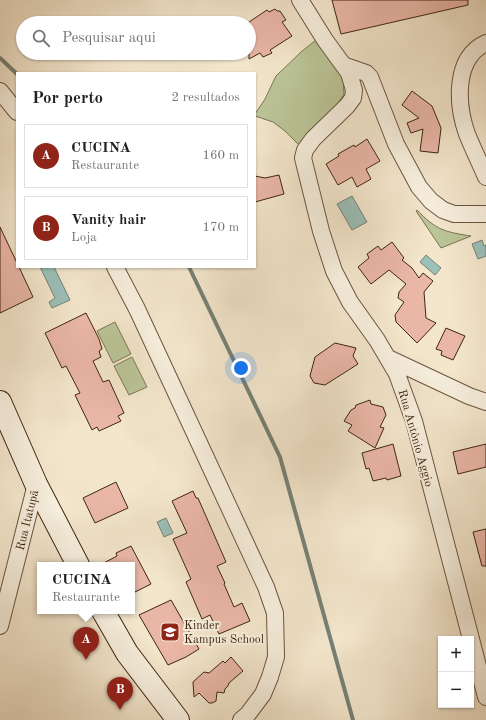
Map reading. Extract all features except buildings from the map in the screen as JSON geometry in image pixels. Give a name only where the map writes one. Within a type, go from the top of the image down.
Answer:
[{"type":"main road","points":[[0,402],[36,484],[76,562]]},
{"type":"main road","points":[[105,614],[127,653],[178,720]]},
{"type":"street","points":[[300,0],[325,40],[343,65],[366,73],[370,77],[396,144],[419,187],[431,201],[443,210],[454,214],[486,214]]},
{"type":"street","points":[[486,43],[480,46],[469,57],[461,78],[460,94],[461,110],[467,133],[486,177]]},
{"type":"street","name":"Rua Antônio Aggio","points":[[343,65],[349,73],[354,90],[353,98],[347,106],[313,139],[305,150],[302,158],[320,231],[334,271],[350,302],[377,340],[397,374],[414,421],[470,636]]},
{"type":"street","points":[[0,91],[16,111]]},
{"type":"street","points":[[116,268],[140,316],[266,587],[275,613],[276,657],[270,677],[262,694],[248,714],[241,720]]},
{"type":"street","points":[[388,358],[469,396],[486,402]]},
{"type":"street","name":"Rua Itatupã","points":[[0,626],[36,484]]},
{"type":"street","name":"Rua Antônio Aggio","points":[[474,651],[486,697]]},
{"type":"green space","points":[[316,40],[343,78],[344,94],[332,113],[300,146],[285,131],[273,122],[256,116],[256,112],[265,99],[276,76]]},
{"type":"green space","points":[[417,210],[430,222],[441,229],[471,236],[441,248],[416,211]]},
{"type":"green space","points":[[115,322],[131,354],[113,363],[97,331]]},
{"type":"green space","points":[[132,357],[147,387],[129,395],[114,366]]},
{"type":"water","points":[[352,196],[367,222],[352,230],[337,204]]},
{"type":"water","points":[[482,240],[484,246],[486,245],[486,256],[478,259],[472,244]]},
{"type":"water","points":[[426,255],[441,268],[435,275],[420,262]]},
{"type":"water","points":[[40,268],[54,268],[70,300],[52,308],[49,302],[55,298]]},
{"type":"water","points":[[166,518],[173,533],[164,537],[157,522]]},
{"type":"waterway","points":[[0,58],[16,73]]},
{"type":"waterway","points":[[189,268],[280,457],[353,720]]},
{"type":"place","name":"Kinder Kampus School","points":[[170,632]]},
{"type":"place","name":"CUCINA","points":[[86,660]]},
{"type":"place","name":"Vanity hair","points":[[120,710]]}]
